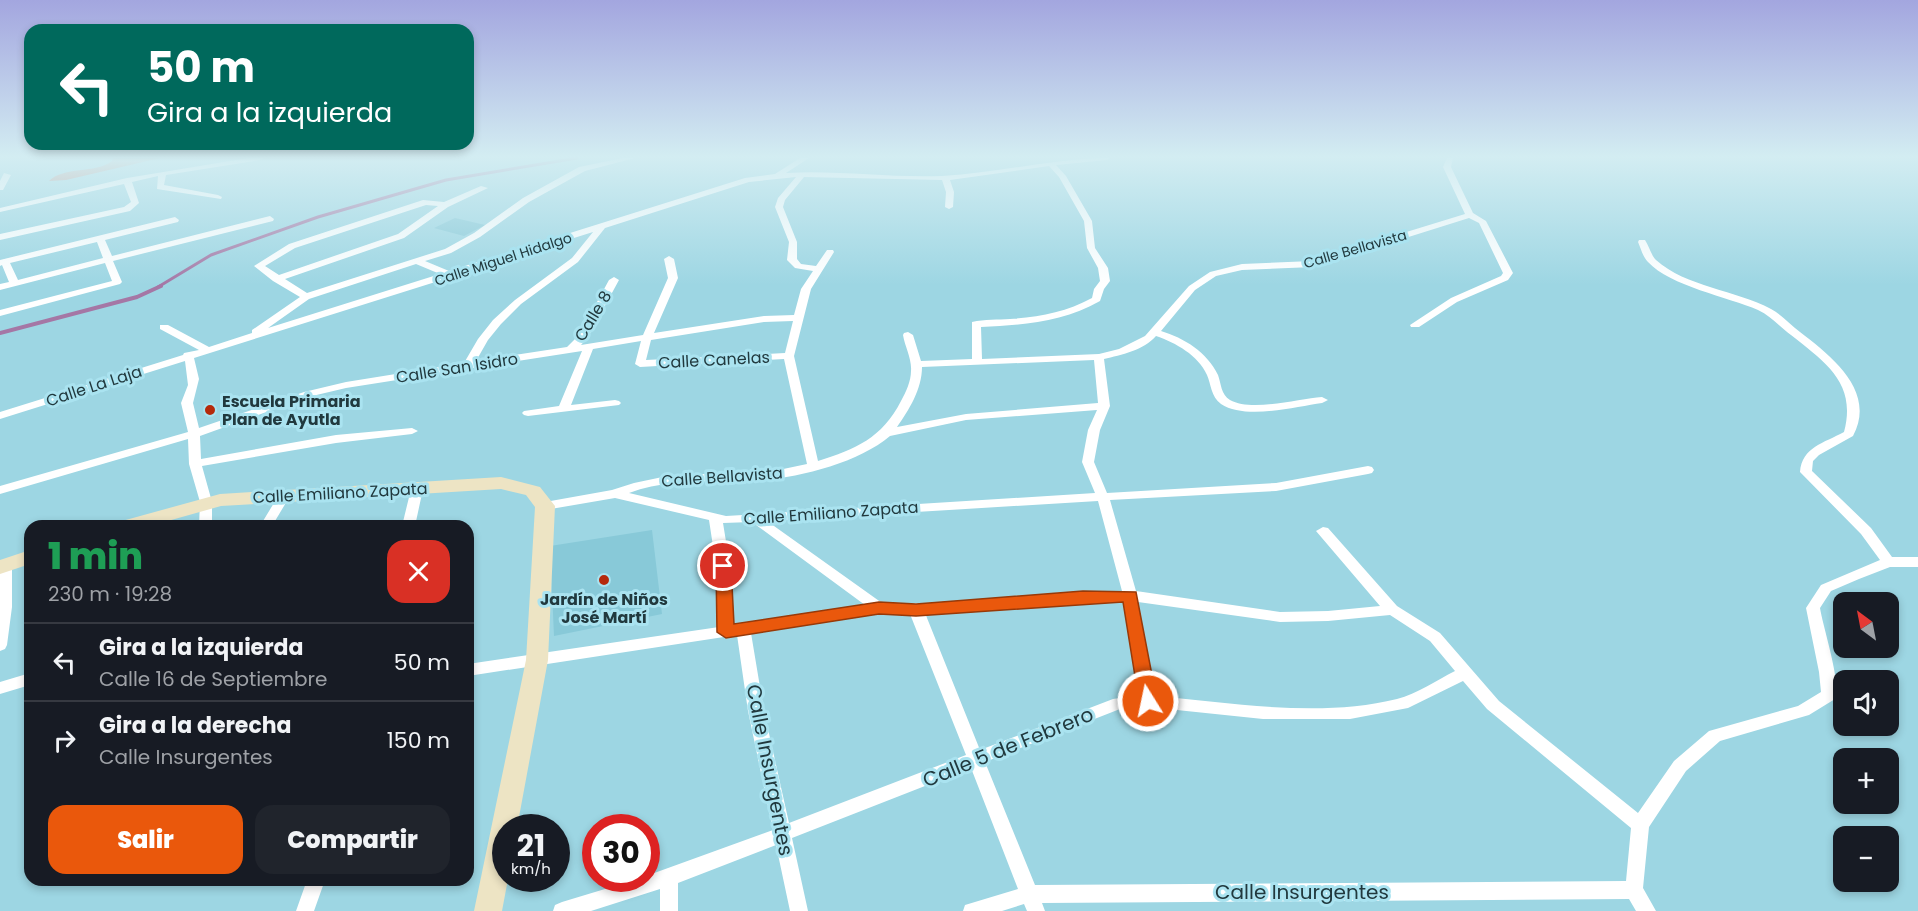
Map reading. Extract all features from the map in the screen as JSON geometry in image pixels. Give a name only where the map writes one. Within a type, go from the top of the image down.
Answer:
[{"type":"street","points":[[0,210],[40,201]]},
{"type":"street","points":[[0,237],[127,209],[135,203],[134,201]]},
{"type":"street","points":[[276,279],[401,236],[445,205],[455,201]]},
{"type":"street","points":[[250,336],[291,305],[306,297],[448,250],[477,236],[525,201]]},
{"type":"street","name":"Calle Miguel Hidalgo","points":[[188,355],[452,276],[680,201]]},
{"type":"street","points":[[781,201],[778,207],[793,242],[792,260],[798,266],[817,269]]},
{"type":"street","points":[[949,201],[949,207]]},
{"type":"street","points":[[977,360],[976,324],[1049,317],[1070,312],[1097,299],[1099,289],[1105,281],[1102,268],[1091,248],[1088,221],[1076,201]]},
{"type":"street","points":[[1415,325],[1454,300],[1505,278],[1508,273],[1482,221],[1470,215],[1463,201]]},
{"type":"street","points":[[306,297],[259,266],[292,246],[332,232],[426,202],[445,205]]},
{"type":"street","name":"Calle Bellavista","points":[[615,494],[631,486],[663,479],[766,476],[813,466],[868,446],[886,433],[912,386],[916,375],[916,364],[1099,357],[1137,346],[1154,332],[1192,288],[1213,274],[1242,267],[1313,264],[1470,215]]},
{"type":"street","points":[[0,287],[270,219]]},
{"type":"street","points":[[15,284],[3,262],[175,220]]},
{"type":"street","points":[[468,366],[483,339],[497,322],[518,302],[575,260],[601,227]]},
{"type":"street","points":[[1,309],[117,282],[100,238]]},
{"type":"street","points":[[1642,242],[1652,261],[1678,276],[1766,310],[1824,354],[1843,378],[1855,402],[1854,421],[1849,434],[1815,452],[1807,460],[1806,472],[1866,531],[1888,562]]},
{"type":"street","points":[[813,466],[789,356],[806,289],[830,252]]},
{"type":"street","points":[[647,337],[673,278],[669,259]]},
{"type":"street","points":[[416,261],[452,276]]},
{"type":"street","name":"Calle 8","points":[[570,350],[583,337],[614,280]]},
{"type":"street","name":"Calle San Isidro","points":[[0,490],[194,434],[304,395],[346,385],[764,319],[798,318]]},
{"type":"street","points":[[164,327],[206,349]]},
{"type":"street","points":[[1154,332],[1181,341],[1192,350],[1211,374],[1220,397],[1237,406],[1253,408],[1322,400]]},
{"type":"street","points":[[908,335],[916,364]]},
{"type":"street","name":"Calle Canelas","points":[[647,337],[640,364],[789,356]]},
{"type":"street","name":"Calle 8","points":[[564,408],[589,347]]},
{"type":"street","points":[[188,355],[194,369],[195,388],[187,403],[194,434],[195,464],[206,502],[206,520]]},
{"type":"street","name":"Calle La Laja","points":[[0,416],[188,355]]},
{"type":"street","points":[[1099,357],[1104,406],[1094,430],[1088,462],[1103,497],[1131,596],[1148,701]]},
{"type":"street","points":[[528,413],[615,403]]},
{"type":"street","points":[[886,433],[966,417],[1104,406]]},
{"type":"street","points":[[195,464],[336,439],[412,431]]},
{"type":"street","name":"Calle Emiliano Zapata","points":[[148,520],[206,502],[501,483],[533,491],[545,506],[615,494],[726,520],[756,519],[785,515],[1276,487],[1368,470]]},
{"type":"street","points":[[409,520],[417,489]]},
{"type":"street","points":[[270,520],[284,496]]},
{"type":"street","points":[[488,911],[537,660],[545,506]]},
{"type":"street","points":[[715,516],[723,558],[726,632]]},
{"type":"street","points":[[756,519],[879,608]]},
{"type":"street","points":[[1323,531],[1392,610],[1435,637],[1493,705],[1640,825]]},
{"type":"street","points":[[0,645],[5,607],[2,566],[24,559]]},
{"type":"street","points":[[1647,911],[1634,890],[1640,825],[1680,766],[1715,736],[1803,711],[1829,695],[1828,668],[1816,630],[1813,608],[1826,588],[1888,562],[1918,561]]},
{"type":"street","points":[[474,669],[879,608],[916,610],[1083,597],[1131,596],[1265,616],[1317,618],[1392,610]]},
{"type":"street","points":[[916,610],[974,761],[1033,902]]},
{"type":"street","name":"Calle Insurgentes","points":[[743,629],[756,711],[799,911]]},
{"type":"street","name":"Calle 5 de Febrero","points":[[562,911],[669,878],[1119,703],[1148,701],[1263,713],[1350,713],[1402,704],[1466,673]]},
{"type":"street","points":[[0,688],[24,681]]},
{"type":"street","points":[[669,878],[669,911]]},
{"type":"street","points":[[305,911],[314,886]]},
{"type":"street","name":"Calle Insurgentes","points":[[972,911],[1033,902],[1634,890]]},
{"type":"shaded area","points":[[455,218],[485,225],[464,236],[434,228]]},
{"type":"shaded area","name":"Jardín de Niños José Martí","points":[[652,530],[662,614],[554,636],[550,546]]},
{"type":"waterway","points":[[158,287],[211,255],[318,217],[375,201]]},
{"type":"waterway","points":[[0,333],[137,297],[161,286]]},
{"type":"place","name":"Escuela Primaria Plan de Ayutla","points":[[210,410]]},
{"type":"place","name":"Jardín de Niños José Martí","points":[[604,580]]},
{"type":"route","points":[[723,566],[726,632],[879,608],[916,610],[1083,597],[1131,596],[1148,701]]}]
